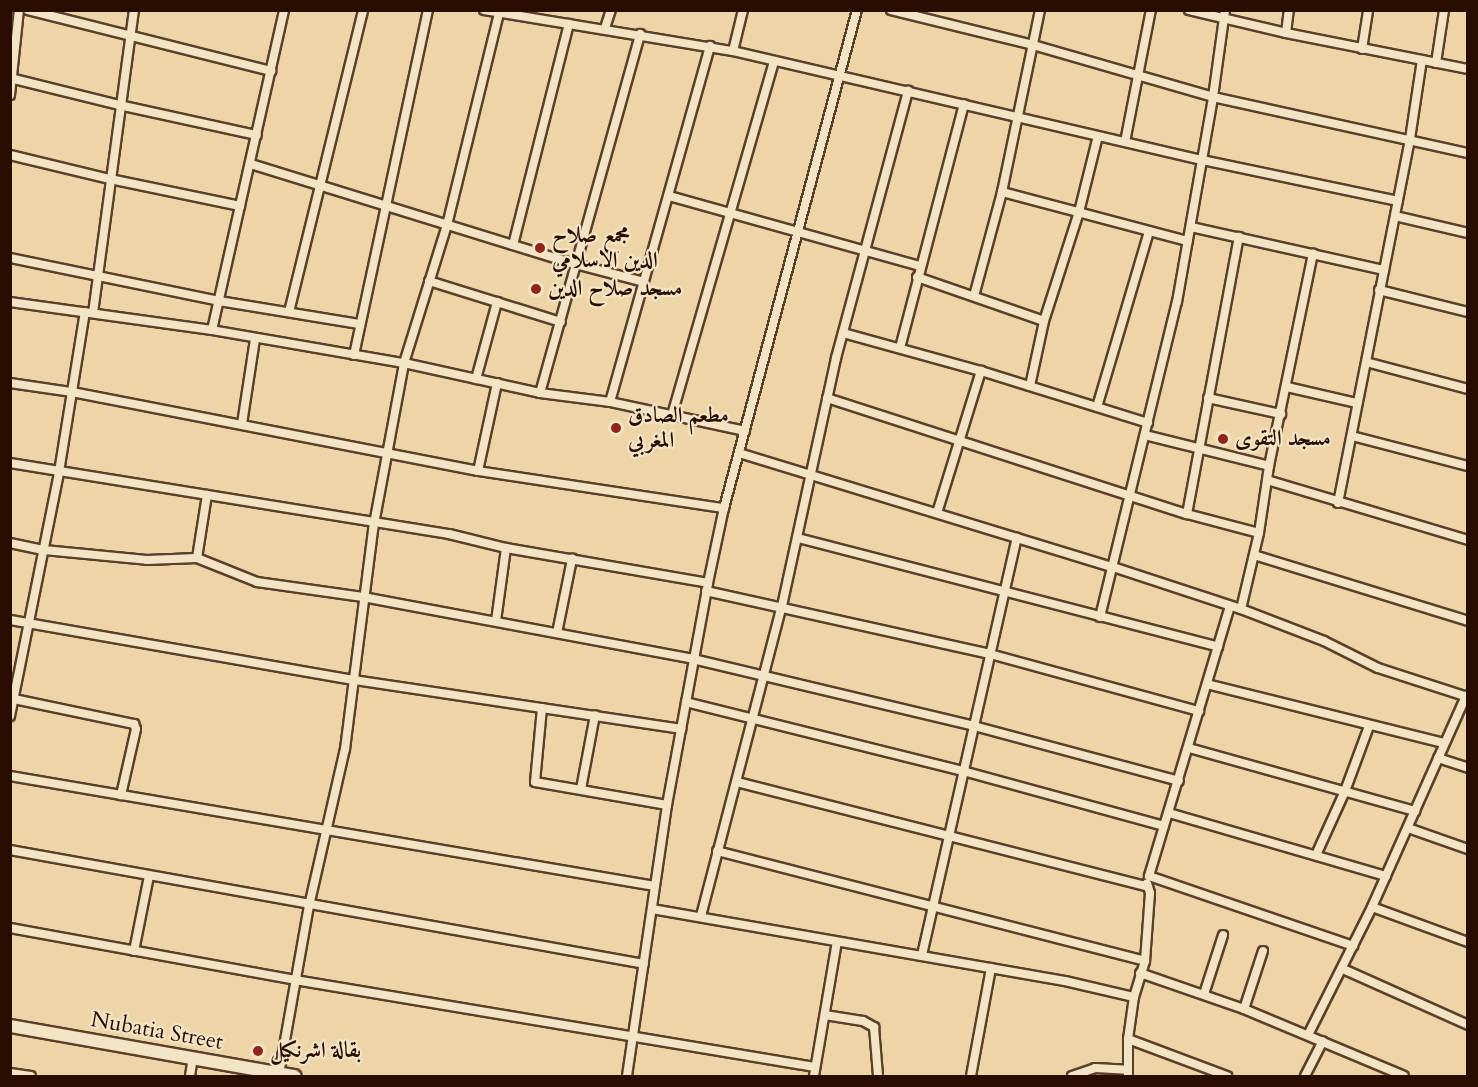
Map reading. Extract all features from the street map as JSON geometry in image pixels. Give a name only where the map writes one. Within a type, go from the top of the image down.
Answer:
[{"type":"street","points":[[10,95],[19,10]]},
{"type":"street","points":[[28,10],[271,70]]},
{"type":"street","points":[[10,716],[97,274],[134,10]]},
{"type":"street","points":[[212,330],[284,10]]},
{"type":"street","points":[[289,312],[322,186],[363,10]]},
{"type":"street","points":[[354,355],[428,10]]},
{"type":"street","points":[[484,10],[499,14],[536,15],[569,24],[710,46],[1202,160],[1398,201]]},
{"type":"street","points":[[605,28],[610,10]]},
{"type":"street","points":[[733,51],[743,10]]},
{"type":"street","points":[[627,1077],[668,805],[693,659],[724,508],[842,75],[857,10]]},
{"type":"street","points":[[891,10],[1140,74],[1213,97],[1467,153]]},
{"type":"street","points":[[974,296],[1002,192],[1040,10]]},
{"type":"street","points":[[1125,141],[1152,10]]},
{"type":"street","points":[[1189,10],[1224,15],[1286,33],[1362,49],[1466,68]]},
{"type":"street","points":[[1286,33],[1289,10]]},
{"type":"street","points":[[1362,49],[1368,10]]},
{"type":"street","points":[[1436,63],[1444,10]]},
{"type":"street","points":[[275,1074],[309,906],[345,749],[374,524],[404,363],[447,225],[499,14]]},
{"type":"street","points":[[1100,616],[1148,423],[1188,242],[1213,97],[1224,15]]},
{"type":"street","points":[[513,245],[569,24]]},
{"type":"street","points":[[540,393],[640,34]]},
{"type":"street","points":[[610,402],[710,46]]},
{"type":"street","points":[[1338,502],[1410,139],[1422,60]]},
{"type":"street","points":[[672,415],[732,214],[774,61]]},
{"type":"street","points":[[11,78],[119,105],[257,135]]},
{"type":"street","points":[[700,916],[782,606],[826,398],[908,91]]},
{"type":"street","points":[[900,348],[964,104]]},
{"type":"street","points":[[1030,386],[1044,321],[1079,213],[1098,136]]},
{"type":"street","points":[[10,155],[240,206]]},
{"type":"street","points":[[251,164],[575,264],[644,282]]},
{"type":"street","points":[[1002,192],[1188,242]]},
{"type":"street","points":[[669,196],[920,266]]},
{"type":"street","points":[[1395,216],[1467,233]]},
{"type":"street","points":[[1191,227],[1383,270]]},
{"type":"street","points":[[1097,407],[1149,232]]},
{"type":"street","points":[[1187,514],[1239,237]]},
{"type":"street","points":[[1241,609],[1259,533],[1269,466],[1313,254]]},
{"type":"street","points":[[10,258],[97,274],[219,301],[359,324]]},
{"type":"street","points":[[917,277],[1044,321]]},
{"type":"street","points":[[429,281],[561,322]]},
{"type":"street","points":[[1379,290],[1467,312]]},
{"type":"street","points":[[10,302],[212,330],[404,363],[540,393],[610,402],[745,431]]},
{"type":"street","points":[[477,379],[497,302]]},
{"type":"street","points":[[843,333],[981,371],[1148,423]]},
{"type":"street","points":[[242,424],[255,339]]},
{"type":"street","points":[[1366,362],[1467,389]]},
{"type":"street","points":[[937,513],[981,371]]},
{"type":"street","points":[[10,383],[72,392],[478,471],[724,508]]},
{"type":"street","points":[[478,471],[497,384]]},
{"type":"street","points":[[1287,387],[1358,403]]},
{"type":"street","points":[[826,398],[960,439],[1187,514],[1259,533]]},
{"type":"street","points":[[1208,398],[1281,414]]},
{"type":"street","points":[[1145,435],[1269,466]]},
{"type":"street","points":[[1352,436],[1467,466]]},
{"type":"street","points":[[739,453],[1113,567],[1241,609],[1324,641],[1378,668],[1467,696],[1343,969],[1308,1035]]},
{"type":"street","points":[[10,463],[374,524],[449,534],[506,548],[707,587],[990,654],[1199,711]]},
{"type":"street","points":[[1267,480],[1467,540]]},
{"type":"street","points":[[197,558],[207,495]]},
{"type":"street","points":[[798,538],[1218,647]]},
{"type":"street","points":[[922,956],[947,835],[1017,538]]},
{"type":"street","points":[[10,543],[44,550],[147,560],[197,558],[257,582],[363,597],[693,659],[764,678],[974,726],[1179,782]]},
{"type":"street","points":[[496,621],[506,548]]},
{"type":"street","points":[[1254,555],[1467,621]]},
{"type":"street","points":[[557,633],[572,559]]},
{"type":"street","points":[[1072,1077],[1095,1068],[1128,1073],[1128,1039],[1134,997],[1145,961],[1150,893],[1148,874],[1179,782],[1230,606]]},
{"type":"street","points":[[10,620],[354,680],[681,729]]},
{"type":"street","points":[[1207,684],[1444,743]]},
{"type":"street","points":[[14,699],[134,724],[136,729],[122,795]]},
{"type":"street","points":[[686,702],[963,771],[1164,826]]},
{"type":"street","points":[[542,708],[535,782],[668,805]]},
{"type":"street","points":[[581,789],[595,715]]},
{"type":"street","points":[[1316,855],[1345,791],[1369,726]]},
{"type":"street","points":[[1189,748],[1415,811]]},
{"type":"street","points":[[1438,758],[1467,768]]},
{"type":"street","points":[[10,776],[655,886]]},
{"type":"street","points":[[737,782],[947,835],[1148,882],[1353,946]]},
{"type":"street","points":[[1169,813],[1386,876]]},
{"type":"street","points":[[1407,828],[1467,849]]},
{"type":"street","points":[[10,850],[309,906],[644,964]]},
{"type":"street","points":[[717,851],[1145,961]]},
{"type":"street","points":[[134,951],[149,876]]},
{"type":"street","points":[[1372,907],[1467,942]]},
{"type":"street","points":[[652,909],[1065,981],[1134,997]]},
{"type":"street","points":[[10,928],[295,980],[815,1067]]},
{"type":"street","points":[[1204,994],[1223,935]]},
{"type":"street","points":[[814,1077],[837,942]]},
{"type":"street","points":[[1244,1008],[1263,951]]},
{"type":"street","points":[[971,1077],[991,968]]},
{"type":"street","points":[[1343,969],[1467,1025]]},
{"type":"street","points":[[1140,973],[1244,1008],[1404,1077]]},
{"type":"street","points":[[825,1015],[863,1021],[874,1027],[878,1077]]},
{"type":"street","name":"Nubatia Street","points":[[10,1026],[295,1077]]},
{"type":"street","points":[[1128,1039],[1227,1077]]},
{"type":"street","points":[[1305,1077],[1323,1041]]},
{"type":"street","points":[[190,1077],[193,1058]]},
{"type":"street","points":[[10,1073],[31,1077]]},
{"type":"place","name":"مجمع صلاح الدين الاسلامي","points":[[540,248]]},
{"type":"place","name":"مسجد صلاح الدين","points":[[536,289]]},
{"type":"place","name":"مطعم الصادق المغربي","points":[[616,428]]},
{"type":"place","name":"مسجد التقوى","points":[[1223,439]]},
{"type":"place","name":"بقالة اشرنكيل","points":[[258,1051]]}]
